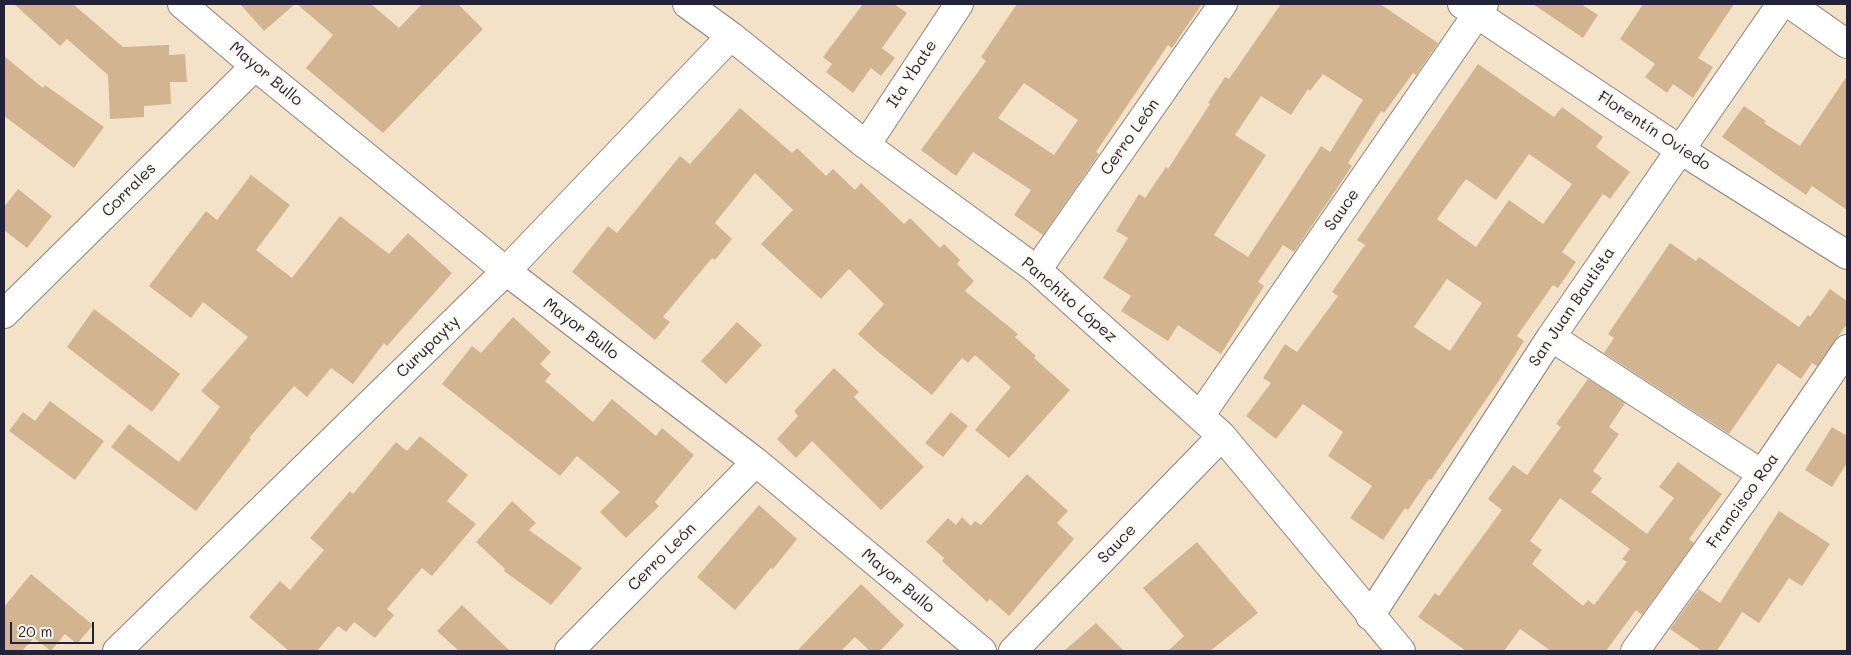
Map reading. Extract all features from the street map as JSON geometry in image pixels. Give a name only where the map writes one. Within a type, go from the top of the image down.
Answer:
[{"type":"street","name":"Mayor Bullo","points":[[182,4],[506,271],[756,462],[982,651]]},
{"type":"street","name":"Ita Ybate","points":[[866,145],[958,4]]},
{"type":"street","name":"Cerro León","points":[[1037,270],[1223,4]]},
{"type":"street","name":"San Juan Bautista","points":[[1370,616],[1551,337],[1679,149],[1781,4]]},
{"type":"street","points":[[1790,4],[1847,44]]},
{"type":"street","name":"Panchito López","points":[[691,5],[866,145],[1037,270],[1222,436],[1401,651]]},
{"type":"street","name":"Florentín Oviedo","points":[[1474,7],[1679,149],[1847,255]]},
{"type":"street","name":"Sauce","points":[[1200,416],[1474,7]]},
{"type":"street","name":"Curupayty","points":[[116,651],[506,271],[731,36]]},
{"type":"street","name":"Corrales","points":[[4,314],[255,66]]},
{"type":"street","points":[[1551,337],[1762,474]]},
{"type":"street","name":"Francisco Roa","points":[[1636,651],[1762,474],[1847,349]]},
{"type":"street","name":"Sauce","points":[[1013,651],[1222,436]]},
{"type":"street","name":"Cerro León","points":[[569,651],[756,462]]},
{"type":"building","points":[[14,4],[73,4],[123,47],[169,45],[169,55],[185,54],[187,82],[170,82],[171,104],[144,106],[144,117],[110,119],[108,75],[67,39],[60,46]]},
{"type":"building","points":[[240,4],[295,4],[264,31]]},
{"type":"building","points":[[297,4],[371,4],[399,28],[422,4],[458,4],[483,29],[383,133],[306,68],[333,35]]},
{"type":"building","points":[[863,4],[894,4],[907,13],[882,48],[895,58],[881,76],[871,68],[853,93],[826,72],[832,64],[823,57]]},
{"type":"building","points":[[1017,4],[1202,4],[1172,48],[1168,45],[1096,152],[1099,154],[1043,235],[1014,215],[1031,190],[973,152],[956,176],[921,150],[986,61],[981,57]],"holes":[[[1024,83],[1078,120],[1054,155],[998,118]]]},
{"type":"building","points":[[1281,4],[1380,4],[1438,43],[1416,75],[1413,73],[1384,113],[1381,111],[1348,163],[1352,166],[1294,252],[1283,245],[1258,282],[1264,286],[1221,354],[1178,325],[1168,341],[1121,311],[1131,296],[1103,278],[1128,238],[1116,231],[1139,194],[1145,198],[1166,167],[1168,169],[1225,77],[1229,79]],"holes":[[[1323,74],[1363,100],[1330,152],[1321,146],[1248,257],[1214,235],[1266,155],[1235,135],[1261,96],[1291,115],[1308,89],[1310,91]]]},
{"type":"building","points":[[1533,4],[1581,4],[1598,15],[1583,38]]},
{"type":"building","points":[[1643,4],[1734,4],[1698,58],[1713,67],[1693,98],[1673,84],[1667,93],[1645,77],[1655,64],[1620,39]]},
{"type":"building","points":[[4,56],[43,88],[45,85],[104,127],[74,168],[4,116]]},
{"type":"building","points":[[1478,64],[1554,117],[1562,107],[1603,137],[1596,147],[1630,172],[1610,199],[1603,194],[1562,252],[1576,262],[1558,288],[1553,285],[1517,336],[1524,341],[1498,382],[1431,480],[1429,479],[1408,510],[1405,508],[1383,540],[1350,518],[1372,486],[1328,456],[1343,432],[1303,404],[1276,439],[1246,416],[1271,383],[1263,378],[1285,344],[1297,352],[1338,296],[1332,292],[1365,245],[1357,240]],"holes":[[[1529,154],[1572,184],[1543,224],[1509,200],[1476,247],[1437,219],[1466,179],[1496,200]],[[1447,279],[1482,303],[1450,351],[1414,327]]]},
{"type":"building","points":[[1847,76],[1847,210],[1812,186],[1806,195],[1722,137],[1744,106],[1766,121],[1764,123],[1800,146]]},
{"type":"building","points":[[740,108],[792,153],[797,148],[826,176],[833,169],[855,190],[861,183],[904,224],[910,218],[940,248],[944,244],[960,260],[957,264],[974,281],[965,291],[1018,334],[1015,337],[1036,356],[1034,358],[1070,390],[1009,458],[975,430],[1011,387],[975,355],[968,363],[962,358],[932,395],[877,351],[858,334],[884,304],[849,269],[821,299],[761,244],[793,210],[755,173],[715,223],[732,239],[715,260],[712,258],[663,317],[670,322],[655,340],[572,272],[608,226],[617,233],[680,156],[690,164]]},
{"type":"building","points":[[251,175],[290,205],[256,250],[292,278],[340,216],[389,254],[408,233],[452,273],[387,346],[384,343],[353,384],[331,368],[307,397],[294,386],[249,438],[251,439],[196,511],[111,447],[129,424],[179,462],[220,407],[201,391],[248,337],[203,302],[191,318],[149,286],[206,211],[217,220]]},
{"type":"building","points":[[18,189],[52,216],[27,248],[4,230],[4,207]]},
{"type":"building","points":[[1670,243],[1696,261],[1699,257],[1799,327],[1808,315],[1810,317],[1830,289],[1847,301],[1847,324],[1817,366],[1812,363],[1801,379],[1778,363],[1729,434],[1604,353],[1614,338],[1608,334]]},
{"type":"building","points":[[94,309],[180,374],[152,412],[67,347]]},
{"type":"building","points":[[513,317],[551,352],[540,364],[551,374],[545,381],[593,422],[612,399],[656,436],[662,428],[694,455],[655,502],[659,506],[626,538],[600,512],[620,492],[577,456],[560,476],[442,384],[472,346],[481,353]]},
{"type":"building","points":[[737,322],[762,345],[726,384],[701,361]]},
{"type":"building","points":[[834,368],[859,392],[854,397],[924,467],[881,510],[812,441],[796,458],[777,439],[798,416],[794,411]]},
{"type":"building","points":[[1588,379],[1625,403],[1609,427],[1619,434],[1593,471],[1602,478],[1591,492],[1647,534],[1674,498],[1659,487],[1678,462],[1722,494],[1689,539],[1694,543],[1642,615],[1636,610],[1606,651],[1551,651],[1520,629],[1504,651],[1466,651],[1418,617],[1435,593],[1439,596],[1502,510],[1488,499],[1513,465],[1527,475],[1561,427],[1556,424]],"holes":[[[1560,498],[1630,549],[1622,559],[1627,562],[1594,605],[1588,600],[1583,606],[1532,564],[1542,550],[1530,541]]]},
{"type":"building","points":[[50,401],[104,441],[75,480],[9,431],[23,412],[35,421]]},
{"type":"building","points":[[951,412],[968,426],[943,457],[925,443]]},
{"type":"building","points":[[1832,427],[1847,436],[1847,463],[1832,487],[1805,470]]},
{"type":"building","points":[[420,436],[468,475],[447,501],[476,524],[432,576],[422,568],[387,609],[394,615],[375,638],[354,622],[346,632],[338,626],[317,651],[289,651],[249,617],[280,581],[290,590],[324,550],[310,538],[350,491],[353,494],[396,442],[407,451]]},
{"type":"building","points":[[1027,474],[1068,511],[1057,523],[1074,539],[1009,616],[990,599],[987,602],[942,561],[944,558],[926,542],[948,518],[956,525],[962,517],[971,526],[975,521],[981,525]]},
{"type":"building","points":[[512,501],[536,523],[529,530],[582,568],[551,605],[504,571],[505,569],[476,542]]},
{"type":"building","points":[[759,505],[797,539],[773,569],[771,568],[735,610],[697,577]]},
{"type":"building","points":[[1779,511],[1830,544],[1802,586],[1789,578],[1759,623],[1742,612],[1717,651],[1702,651],[1670,629],[1699,589],[1720,603]]},
{"type":"building","points":[[1197,542],[1258,613],[1210,651],[1168,651],[1184,636],[1143,588]]},
{"type":"building","points":[[31,574],[93,625],[77,644],[65,634],[51,651],[34,638],[22,651],[4,651],[4,607]]},
{"type":"building","points":[[861,584],[904,625],[880,651],[870,651],[855,637],[841,651],[797,651]]},
{"type":"building","points":[[462,605],[510,651],[459,651],[437,631]]},
{"type":"building","points":[[1096,623],[1124,651],[1064,651]]}]
